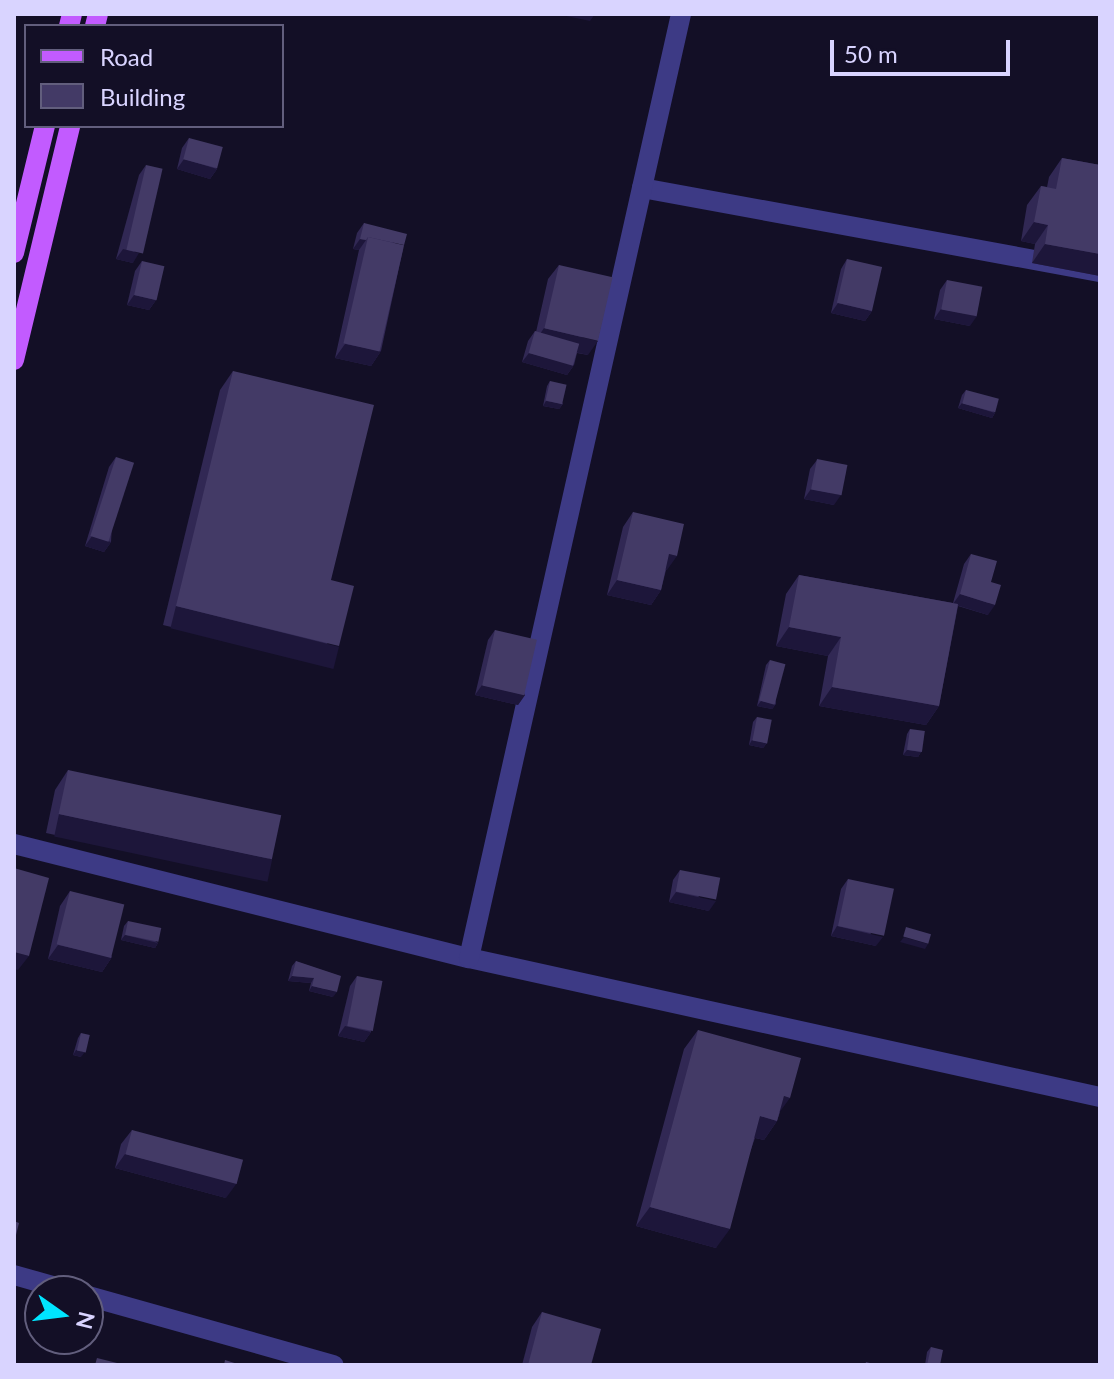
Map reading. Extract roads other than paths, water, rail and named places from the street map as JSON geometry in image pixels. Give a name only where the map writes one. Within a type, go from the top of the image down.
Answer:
[{"type":"main road","points":[[14,253],[45,128]]},
{"type":"main road","points":[[14,360],[70,128]]},
{"type":"street","points":[[469,958],[681,14]]},
{"type":"street","points":[[642,188],[1100,272]]},
{"type":"street","points":[[14,844],[469,958],[1100,1097]]},
{"type":"street","points":[[104,1300],[334,1365]]}]
